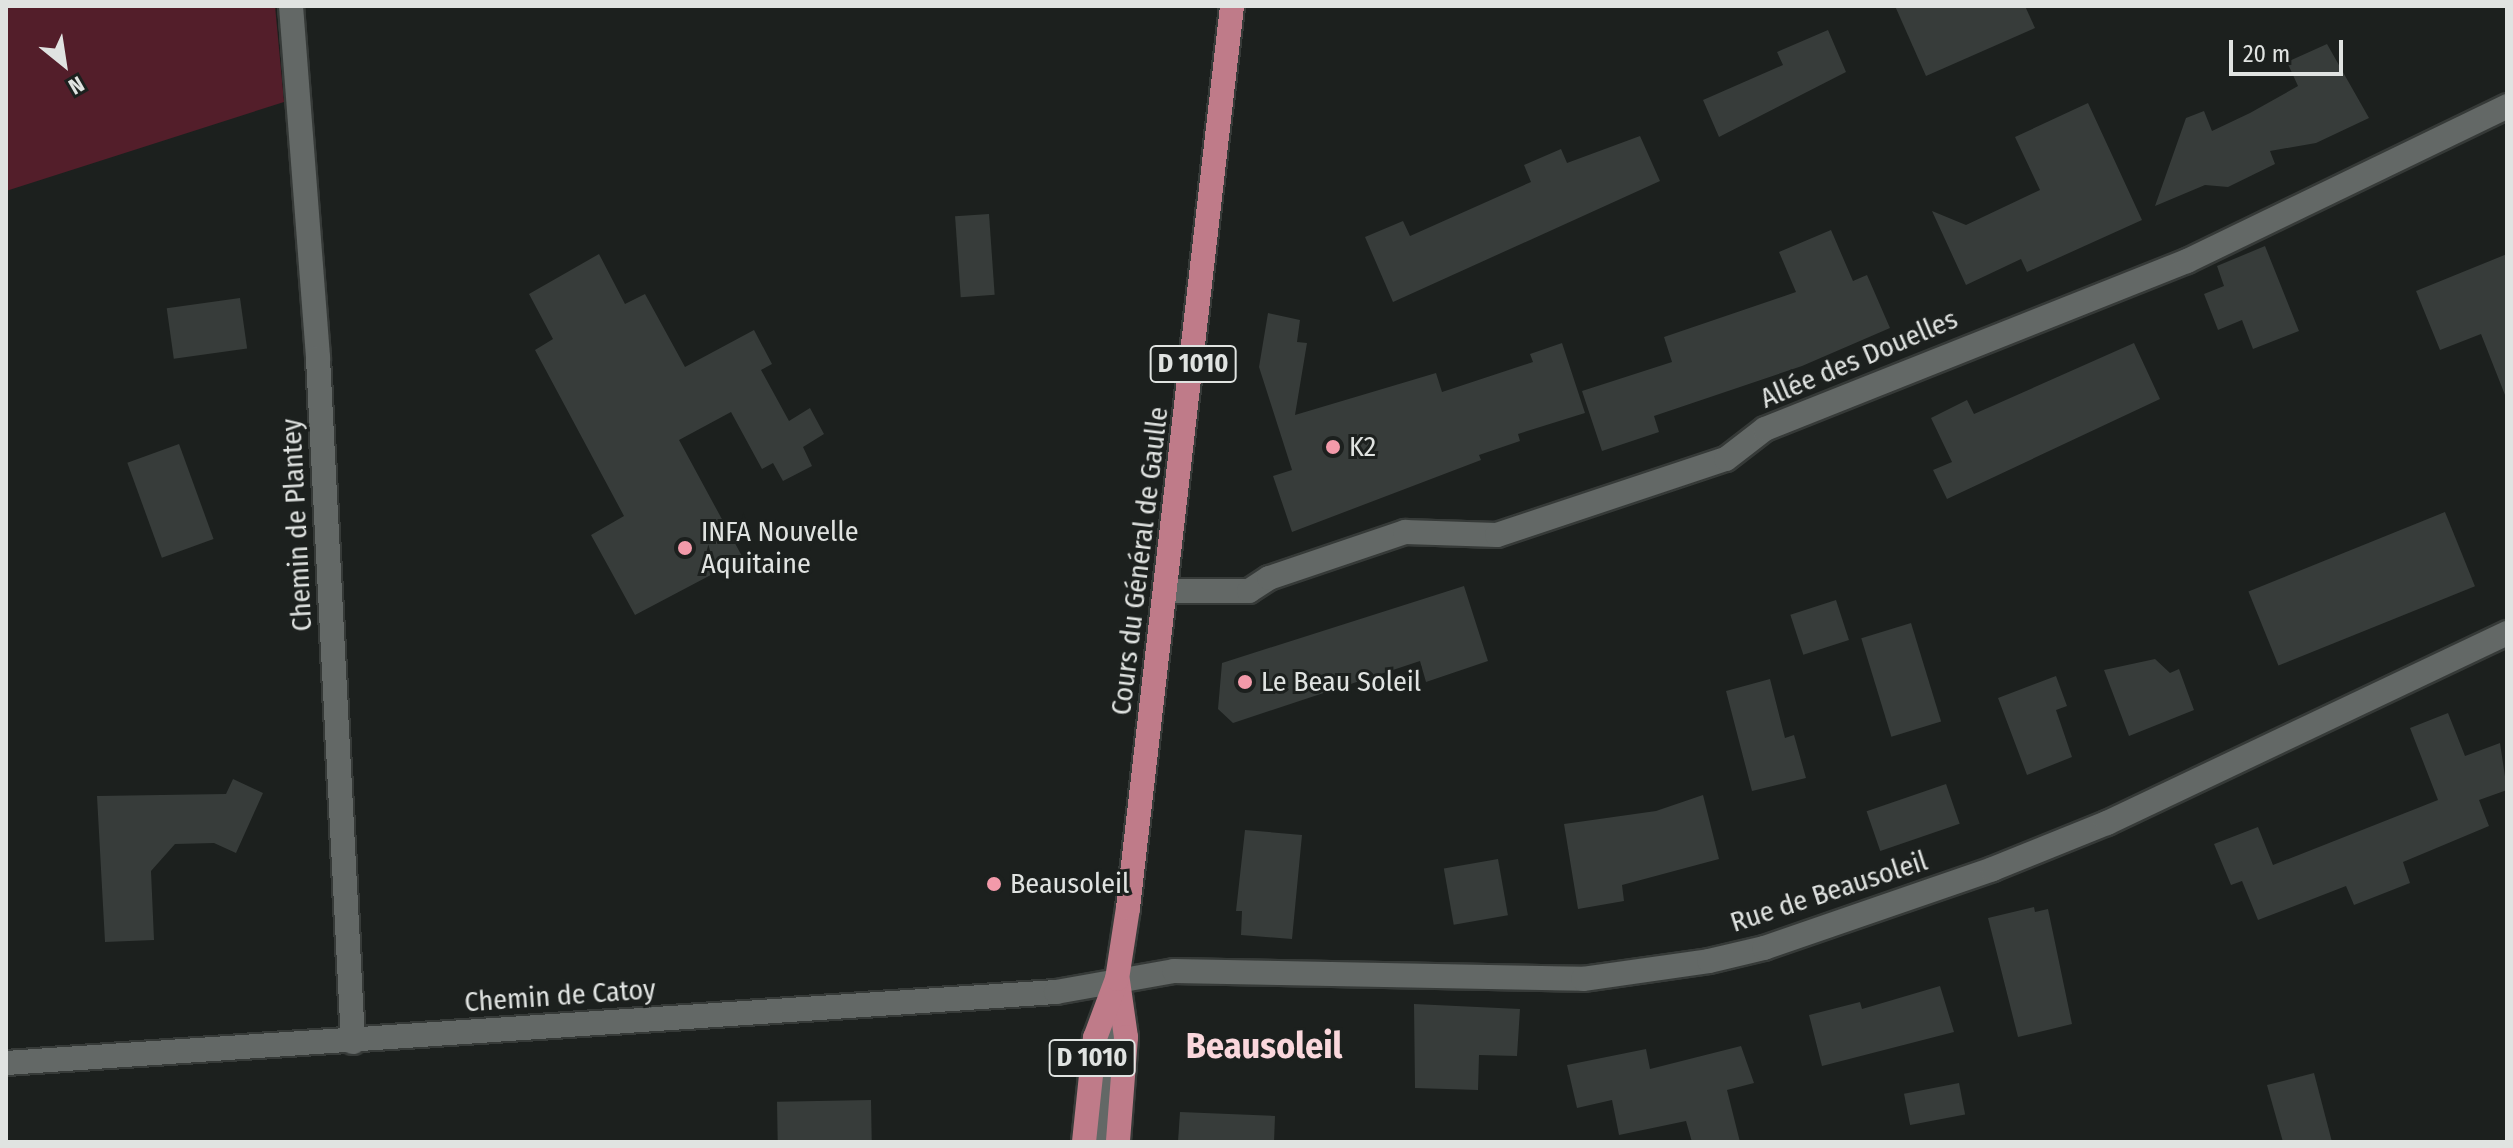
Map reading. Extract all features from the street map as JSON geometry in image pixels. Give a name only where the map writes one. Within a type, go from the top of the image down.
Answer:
[{"type":"main road","name":"Cours du Général de Gaulle","points":[[1084,1142],[1095,1038],[1117,979],[1168,591],[1232,6]]},
{"type":"main road","name":"Cours du Général de Gaulle","points":[[1117,979],[1126,1037],[1118,1142]]},
{"type":"street","name":"Chemin de Plantey","points":[[291,6],[318,358],[353,1042]]},
{"type":"street","name":"Allée des Douelles","points":[[1168,591],[1249,591],[1269,578],[1405,532],[1497,535],[1726,459],[1765,429],[2187,261],[2507,106]]},
{"type":"street","name":"Rue de Beausoleil","points":[[1117,979],[1207,971],[1583,979],[1764,948],[2107,823],[2507,633]]},
{"type":"street","name":"Chemin de Catoy","points":[[6,1063],[353,1042],[1056,992],[1117,979]]},
{"type":"street","points":[[1102,1142],[1117,979]]},
{"type":"shaded area","points":[[6,6],[275,6],[284,102],[6,191]]},
{"type":"building","points":[[1895,6],[2025,6],[2035,28],[1926,76]]},
{"type":"building","points":[[1828,30],[1846,72],[1719,137],[1703,100],[1783,65],[1777,52]]},
{"type":"building","points":[[2327,44],[2369,118],[2316,143],[2270,151],[2275,164],[2228,187],[2205,185],[2155,206],[2186,118],[2204,111],[2212,131],[2250,113],[2298,86],[2287,62]]},
{"type":"building","points":[[2088,103],[2142,220],[2027,272],[2021,259],[1966,285],[1932,211],[1966,225],[2040,190],[2015,137]]},
{"type":"building","points":[[1640,136],[1660,181],[1393,302],[1365,237],[1403,221],[1410,236],[1531,182],[1524,165],[1561,149],[1567,163]]},
{"type":"building","points":[[989,214],[995,295],[961,297],[955,216]]},
{"type":"building","points":[[1831,230],[1853,281],[1867,275],[1890,328],[1802,366],[1654,416],[1659,432],[1602,451],[1582,391],[1672,362],[1664,337],[1796,292],[1779,252]]},
{"type":"building","points":[[2265,246],[2299,331],[2253,349],[2242,320],[2218,330],[2204,294],[2224,286],[2217,266]]},
{"type":"building","points":[[599,254],[625,304],[645,294],[685,367],[754,330],[772,364],[761,370],[789,421],[810,408],[824,434],[803,447],[812,466],[783,481],[773,463],[762,469],[731,412],[679,440],[743,558],[635,615],[591,535],[624,516],[535,350],[553,339],[529,294]]},
{"type":"building","points":[[2507,254],[2505,395],[2481,334],[2440,350],[2416,291]]},
{"type":"building","points":[[240,298],[247,349],[174,359],[167,308]]},
{"type":"building","points":[[1268,313],[1300,320],[1297,342],[1307,343],[1295,415],[1436,373],[1442,392],[1533,362],[1530,354],[1562,343],[1585,413],[1518,434],[1520,441],[1479,455],[1481,460],[1292,532],[1273,476],[1292,470],[1259,367]]},
{"type":"building","points":[[2134,343],[2160,399],[1947,499],[1933,470],[1952,462],[1931,418],[1967,400],[1974,414]]},
{"type":"building","points":[[179,444],[214,539],[162,558],[127,463]]},
{"type":"building","points":[[2445,512],[2475,586],[2278,666],[2248,591]]},
{"type":"building","points":[[1464,586],[1488,661],[1426,682],[1420,661],[1233,723],[1218,709],[1222,663]]},
{"type":"building","points":[[1836,600],[1849,640],[1803,655],[1790,615]]},
{"type":"building","points":[[1911,623],[1941,721],[1891,737],[1861,638]]},
{"type":"building","points":[[2155,659],[2170,673],[2179,669],[2194,710],[2129,736],[2104,670]]},
{"type":"building","points":[[2056,676],[2067,706],[2056,710],[2072,757],[2027,775],[1998,698]]},
{"type":"building","points":[[1770,679],[1785,738],[1794,735],[1806,778],[1752,791],[1726,691]]},
{"type":"building","points":[[2448,713],[2465,756],[2500,743],[2507,790],[2479,800],[2489,826],[2403,862],[2410,883],[2354,905],[2346,886],[2258,920],[2242,881],[2231,885],[2214,844],[2258,827],[2273,865],[2438,800],[2410,728]]},
{"type":"building","points":[[233,779],[263,793],[236,853],[214,843],[175,844],[151,871],[154,940],[105,942],[97,796],[226,794]]},
{"type":"building","points":[[1946,784],[1960,824],[1880,851],[1867,811]]},
{"type":"building","points":[[1703,795],[1719,859],[1622,885],[1624,901],[1578,909],[1564,824],[1656,811]]},
{"type":"building","points":[[1245,830],[1302,835],[1292,939],[1241,935],[1242,911],[1236,911]]},
{"type":"building","points":[[1498,859],[1508,915],[1454,925],[1444,869]]},
{"type":"building","points":[[2034,907],[2035,912],[2048,909],[2072,1024],[2018,1037],[1988,918]]},
{"type":"building","points":[[1940,986],[1954,1032],[1822,1066],[1809,1015],[1860,1002],[1862,1009]]},
{"type":"building","points":[[1414,1004],[1520,1009],[1517,1056],[1479,1055],[1478,1090],[1415,1088]]},
{"type":"building","points":[[1741,1046],[1754,1083],[1727,1090],[1740,1142],[1692,1142],[1686,1121],[1619,1135],[1612,1100],[1577,1108],[1567,1065],[1646,1049],[1650,1069]]},
{"type":"building","points":[[2314,1073],[2332,1142],[2283,1142],[2267,1085]]},
{"type":"building","points":[[1959,1083],[1965,1114],[1910,1125],[1904,1094]]},
{"type":"building","points":[[871,1100],[872,1142],[778,1142],[777,1102]]},
{"type":"building","points":[[1180,1112],[1275,1116],[1274,1142],[1178,1142]]},
{"type":"place","name":"K2","points":[[1333,447]]},
{"type":"place","name":"INFA Nouvelle Aquitaine","points":[[685,548]]},
{"type":"place","name":"Le Beau Soleil","points":[[1245,682]]},
{"type":"place","name":"Beausoleil","points":[[994,884]]},
{"type":"district","name":"Beausoleil","points":[[1264,1047]]}]
